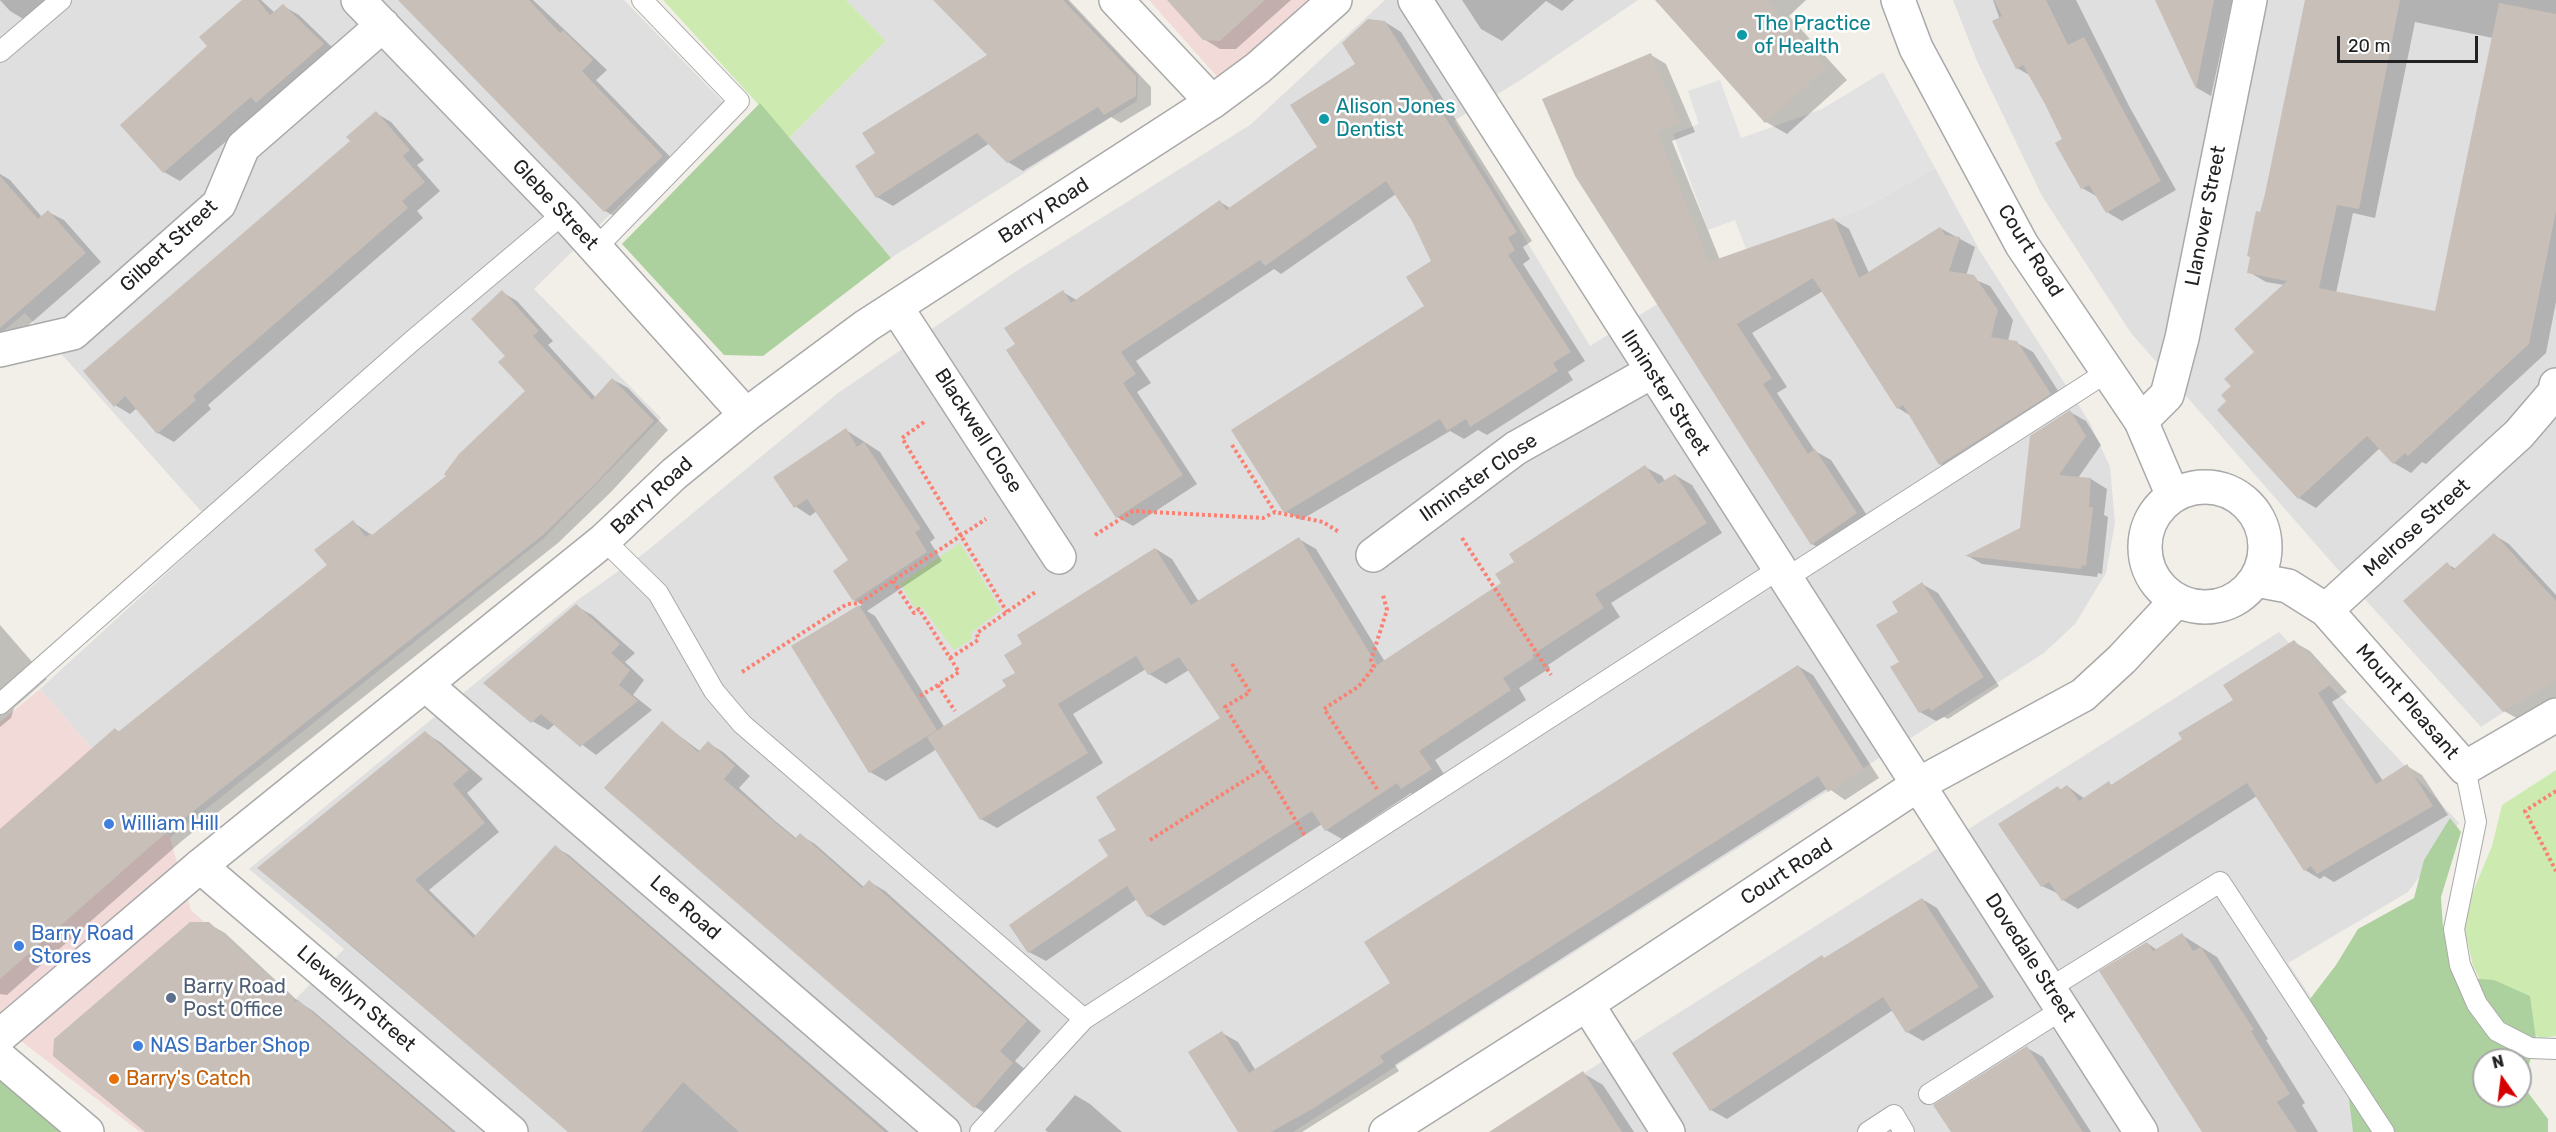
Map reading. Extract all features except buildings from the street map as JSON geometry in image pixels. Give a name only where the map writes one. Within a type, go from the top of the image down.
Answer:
[{"type":"street","name":"Glebe Street","points":[[358,0],[564,213],[746,415]]},
{"type":"street","points":[[1116,0],[1212,102]]},
{"type":"street","name":"Barry Road","points":[[0,1036],[200,866],[604,540],[674,474],[746,415],[896,307],[1212,102],[1258,68],[1335,0]]},
{"type":"street","name":"Ilminster Street","points":[[1415,0],[1651,372],[1919,784]]},
{"type":"street","name":"Court Road","points":[[1898,0],[1916,48],[2022,245],[2141,421],[2173,496]]},
{"type":"street","name":"Llanover Street","points":[[2141,421],[2167,395],[2179,349],[2250,0]]},
{"type":"street","name":"Gilbert Street","points":[[0,351],[73,333],[219,204],[243,147],[383,25]]},
{"type":"street","name":"Blackwell Close","points":[[896,307],[1059,557]]},
{"type":"street","name":"Ilminster Close","points":[[1373,555],[1516,448],[1651,372]]},
{"type":"street","name":"Melrose Street","points":[[2326,610],[2519,434],[2555,392],[2556,385]]},
{"type":"street","points":[[2212,487],[2230,493],[2247,503],[2258,518],[2265,537],[2265,556],[2256,580],[2249,590],[2233,601],[2215,607],[2195,607],[2176,601],[2159,587],[2148,570],[2144,549],[2147,528],[2157,510],[2173,496],[2193,488],[2212,487]]},
{"type":"street","points":[[2256,580],[2288,586],[2326,610]]},
{"type":"street","name":"Court Road","points":[[1386,1132],[1587,1004],[1919,784],[2083,695],[2122,659],[2176,601]]},
{"type":"street","name":"Mount Pleasant","points":[[2326,610],[2465,768],[2556,715]]},
{"type":"street","name":"Lee Road","points":[[426,685],[944,1132]]},
{"type":"street","name":"Dovedale Street","points":[[1919,784],[2141,1132]]},
{"type":"street","name":"Llewellyn Street","points":[[200,866],[511,1132]]},
{"type":"street","points":[[1587,1004],[1668,1132]]},
{"type":"street","points":[[0,1058],[87,1132]]},
{"type":"lane","points":[[0,52],[61,0]]},
{"type":"lane","points":[[596,248],[739,100],[642,0]]},
{"type":"lane","points":[[0,704],[412,341],[564,213]]},
{"type":"lane","points":[[980,1132],[1084,1019],[1569,704],[2107,372]]},
{"type":"lane","points":[[604,540],[658,593],[714,691],[742,724],[1084,1019]]},
{"type":"lane","points":[[2465,768],[2476,822],[2454,929],[2460,964],[2477,1004],[2497,1031],[2530,1048],[2556,1049]]},
{"type":"lane","points":[[1929,1094],[2056,998],[2220,882],[2384,1132]]},
{"type":"lane","points":[[1868,1132],[1894,1115],[1904,1132]]},
{"type":"path","points":[[920,411],[926,420],[902,438],[1007,612]]},
{"type":"path","points":[[1232,445],[1275,512]]},
{"type":"path","points":[[714,691],[847,604],[859,603],[1021,497]]},
{"type":"path","points":[[1440,505],[1569,704]]},
{"type":"path","points":[[1059,557],[1133,511],[1263,518],[1275,512],[1323,522],[1373,555],[1387,610],[1371,660],[1374,667],[1359,686],[1324,709],[1396,817]]},
{"type":"path","points":[[893,580],[914,613],[919,609],[959,672],[920,696]]},
{"type":"path","points":[[950,658],[978,640],[977,633],[1038,591]]},
{"type":"path","points":[[1232,664],[1250,692],[1225,707],[1322,864]]},
{"type":"path","points":[[938,685],[955,711]]},
{"type":"path","points":[[1150,840],[1264,768]]},
{"type":"path","points":[[2556,791],[2525,811],[2556,871]]},
{"type":"shaded area","points":[[0,0],[624,0],[724,103],[534,289],[661,418],[543,539],[170,838],[40,689],[216,528],[25,313],[0,334]]},
{"type":"shaded area","points":[[846,0],[1067,0],[1138,75],[1137,101],[891,258],[789,138],[886,41]]},
{"type":"shaded area","points":[[1149,0],[1309,0],[1220,80]]},
{"type":"shaded area","points":[[1385,0],[1638,0],[1519,81],[1454,121],[1590,346],[1746,249],[1864,208],[1935,168],[1980,251],[2090,423],[2110,467],[2115,523],[2106,573],[2075,624],[2044,653],[1293,1132],[153,1132],[293,1002],[344,949],[249,869],[572,604],[647,551],[838,393],[1015,272],[1250,125]]},
{"type":"shaded area","points":[[1953,0],[2556,0],[2556,678],[2481,727],[2333,564],[2131,333],[2042,196],[1977,61]]},
{"type":"shaded area","points":[[1883,72],[1935,168],[1864,208],[1746,249],[1735,220],[1708,230],[1673,134],[1699,124],[1688,91],[1720,80],[1741,138],[1822,109]]},
{"type":"shaded area","points":[[2279,632],[2459,823],[2408,892],[2288,963],[2401,1132],[1491,1132]]},
{"type":"shaded area","points":[[40,689],[170,838],[191,910],[293,1002],[153,1132],[140,1132],[0,1025],[0,722]]},
{"type":"green space","points":[[663,0],[846,0],[886,41],[789,138]]},
{"type":"green space","points":[[760,103],[891,258],[763,356],[724,355],[622,244]]},
{"type":"green space","points":[[960,543],[1001,610],[972,632],[972,639],[954,650],[922,607],[915,608],[900,584]]},
{"type":"green space","points":[[2556,770],[2556,1036],[2540,1038],[2495,1009],[2473,966],[2464,927],[2472,894],[2492,846],[2502,805]]},
{"type":"green space","points":[[2450,818],[2461,832],[2441,897],[2443,928],[2454,977],[2494,980],[2530,996],[2536,1039],[2532,1053],[2532,1048],[2472,1048],[2472,1108],[2532,1108],[2532,1098],[2548,1119],[2548,1132],[2353,1132],[2348,1091],[2297,1016],[2336,965],[2358,929],[2414,898],[2424,860]]},
{"type":"green space","points":[[0,1077],[65,1132],[0,1132]]},
{"type":"place","name":"The Practice of Health","points":[[1742,35]]},
{"type":"place","name":"Alison Jones Dentist","points":[[1324,119]]},
{"type":"place","name":"William Hill","points":[[109,824]]},
{"type":"place","name":"Barry Road Stores","points":[[19,946]]},
{"type":"place","name":"Barry Road Post Office","points":[[171,998]]},
{"type":"place","name":"NAS Barber Shop","points":[[138,1046]]},
{"type":"place","name":"Barry's Catch","points":[[114,1079]]}]
